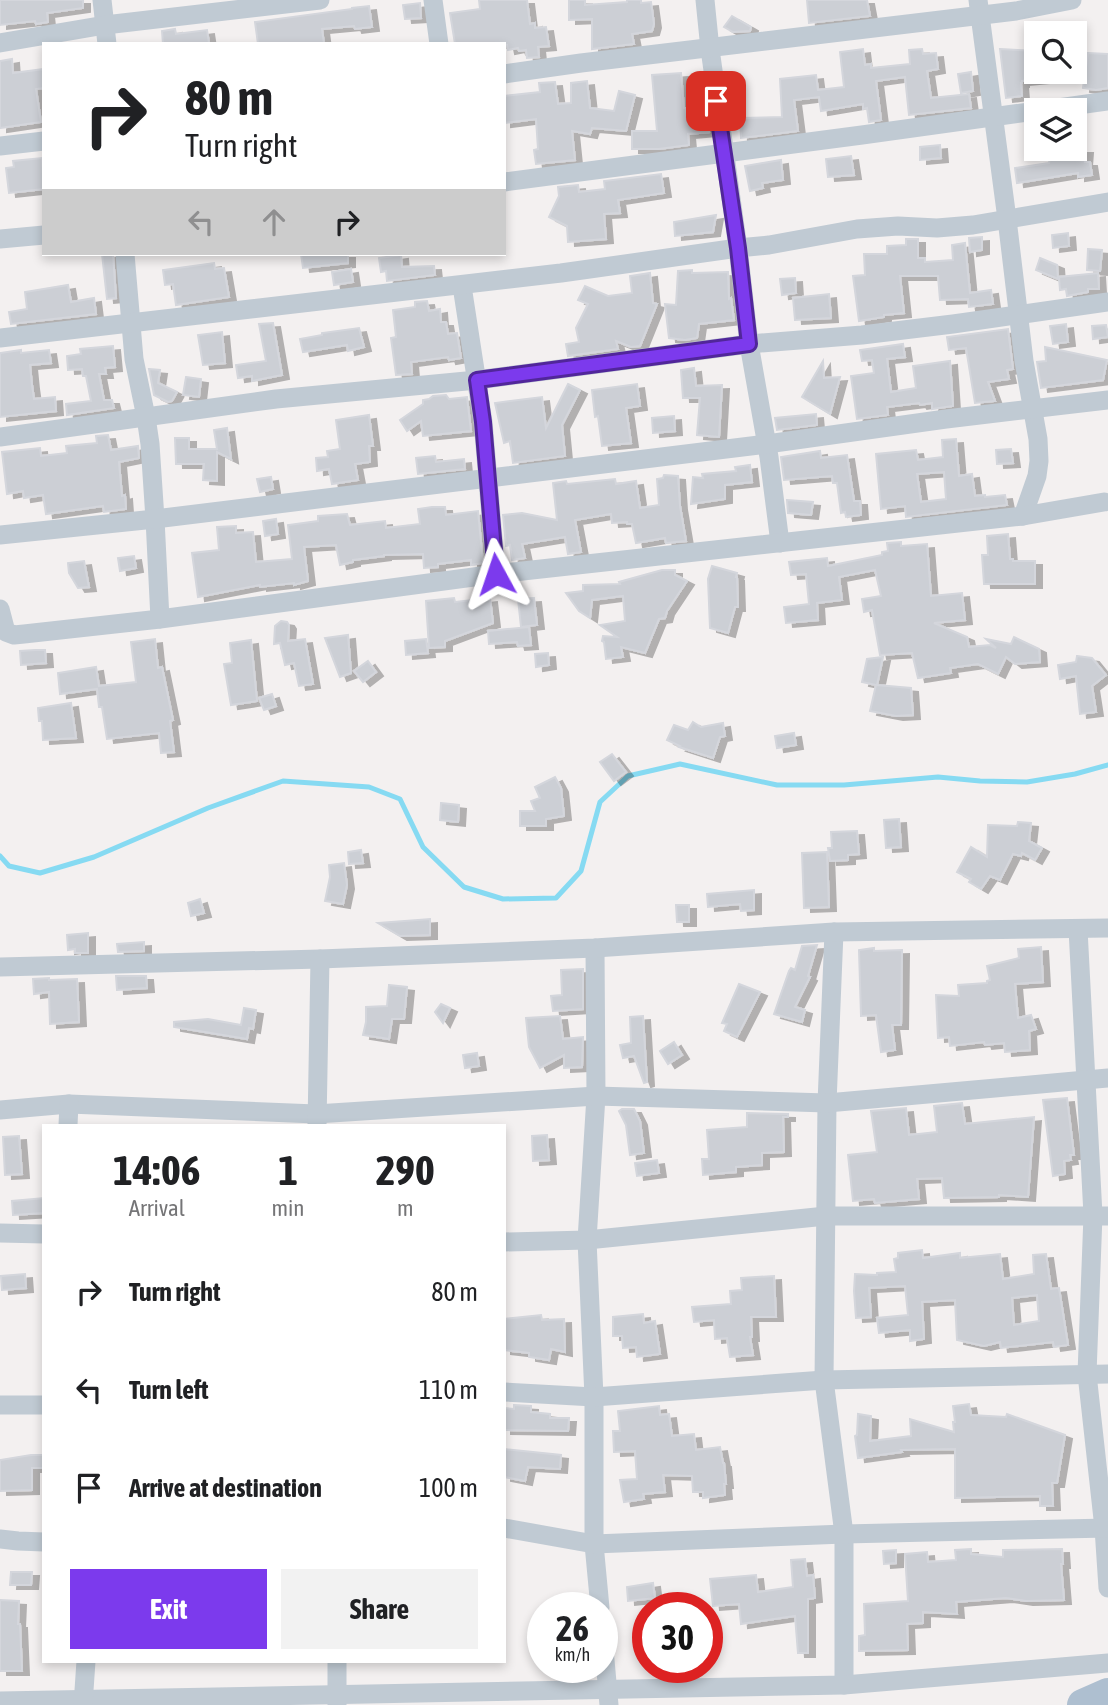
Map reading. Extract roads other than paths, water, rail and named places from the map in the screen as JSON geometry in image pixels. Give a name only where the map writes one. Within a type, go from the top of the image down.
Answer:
[{"type":"main road","points":[[1083,1705],[1108,1694]]},
{"type":"street","points":[[102,0],[106,34]]},
{"type":"street","points":[[0,43],[106,34],[320,0]]},
{"type":"street","points":[[433,0],[439,42]]},
{"type":"street","points":[[705,0],[749,344],[767,444],[780,543]]},
{"type":"street","points":[[506,74],[710,48],[979,7],[1016,11],[1072,0]]},
{"type":"street","points":[[979,7],[1024,361],[1038,439],[1037,476],[1023,516]]},
{"type":"street","points":[[506,182],[1108,101]]},
{"type":"street","points":[[0,146],[42,141]]},
{"type":"street","points":[[0,338],[462,286],[781,243],[857,229],[973,225],[1108,202]]},
{"type":"street","points":[[0,239],[42,235]]},
{"type":"street","points":[[125,256],[134,359],[146,417],[160,619]]},
{"type":"street","points":[[462,286],[477,380],[496,574]]},
{"type":"street","points":[[0,437],[276,399],[477,380],[749,344],[953,324],[1108,302]]},
{"type":"street","points":[[0,535],[155,519],[1108,400]]},
{"type":"street","points":[[0,609],[6,632],[14,635],[160,619],[496,574],[1023,516],[1104,502]]},
{"type":"street","points":[[0,967],[320,959],[595,948],[834,932],[1108,928]]},
{"type":"street","points":[[1078,929],[1086,1079],[1100,1216],[1087,1374],[1106,1528],[1108,1588]]},
{"type":"street","points":[[834,932],[827,1103],[824,1380],[844,1534],[844,1685]]},
{"type":"street","points":[[595,948],[596,1096],[587,1240],[594,1397],[594,1544],[598,1592]]},
{"type":"street","points":[[316,1120],[320,959]]},
{"type":"street","points":[[0,1110],[69,1104],[316,1120],[596,1096],[827,1103],[1108,1078]]},
{"type":"street","points":[[68,1124],[69,1104]]},
{"type":"street","points":[[506,1242],[587,1240],[826,1216],[1100,1216]]},
{"type":"street","points":[[0,1233],[42,1234]]},
{"type":"street","points":[[506,1392],[594,1397],[824,1380],[1108,1374]]},
{"type":"street","points":[[0,1405],[42,1405]]},
{"type":"street","points":[[506,1528],[594,1544],[844,1534],[1106,1528]]},
{"type":"street","points":[[0,1539],[42,1542]]},
{"type":"street","points":[[83,1702],[86,1663]]},
{"type":"street","points":[[337,1663],[337,1700]]},
{"type":"street","points":[[0,1701],[608,1697],[844,1685],[1108,1663]]},
{"type":"waterway","points":[[0,856],[9,866],[40,873],[94,857],[208,808],[283,781],[369,787],[400,799],[423,847],[464,887],[503,899],[556,898],[581,871],[600,802],[628,776],[680,764],[777,785],[844,785],[938,777],[1027,782],[1108,765]]}]
